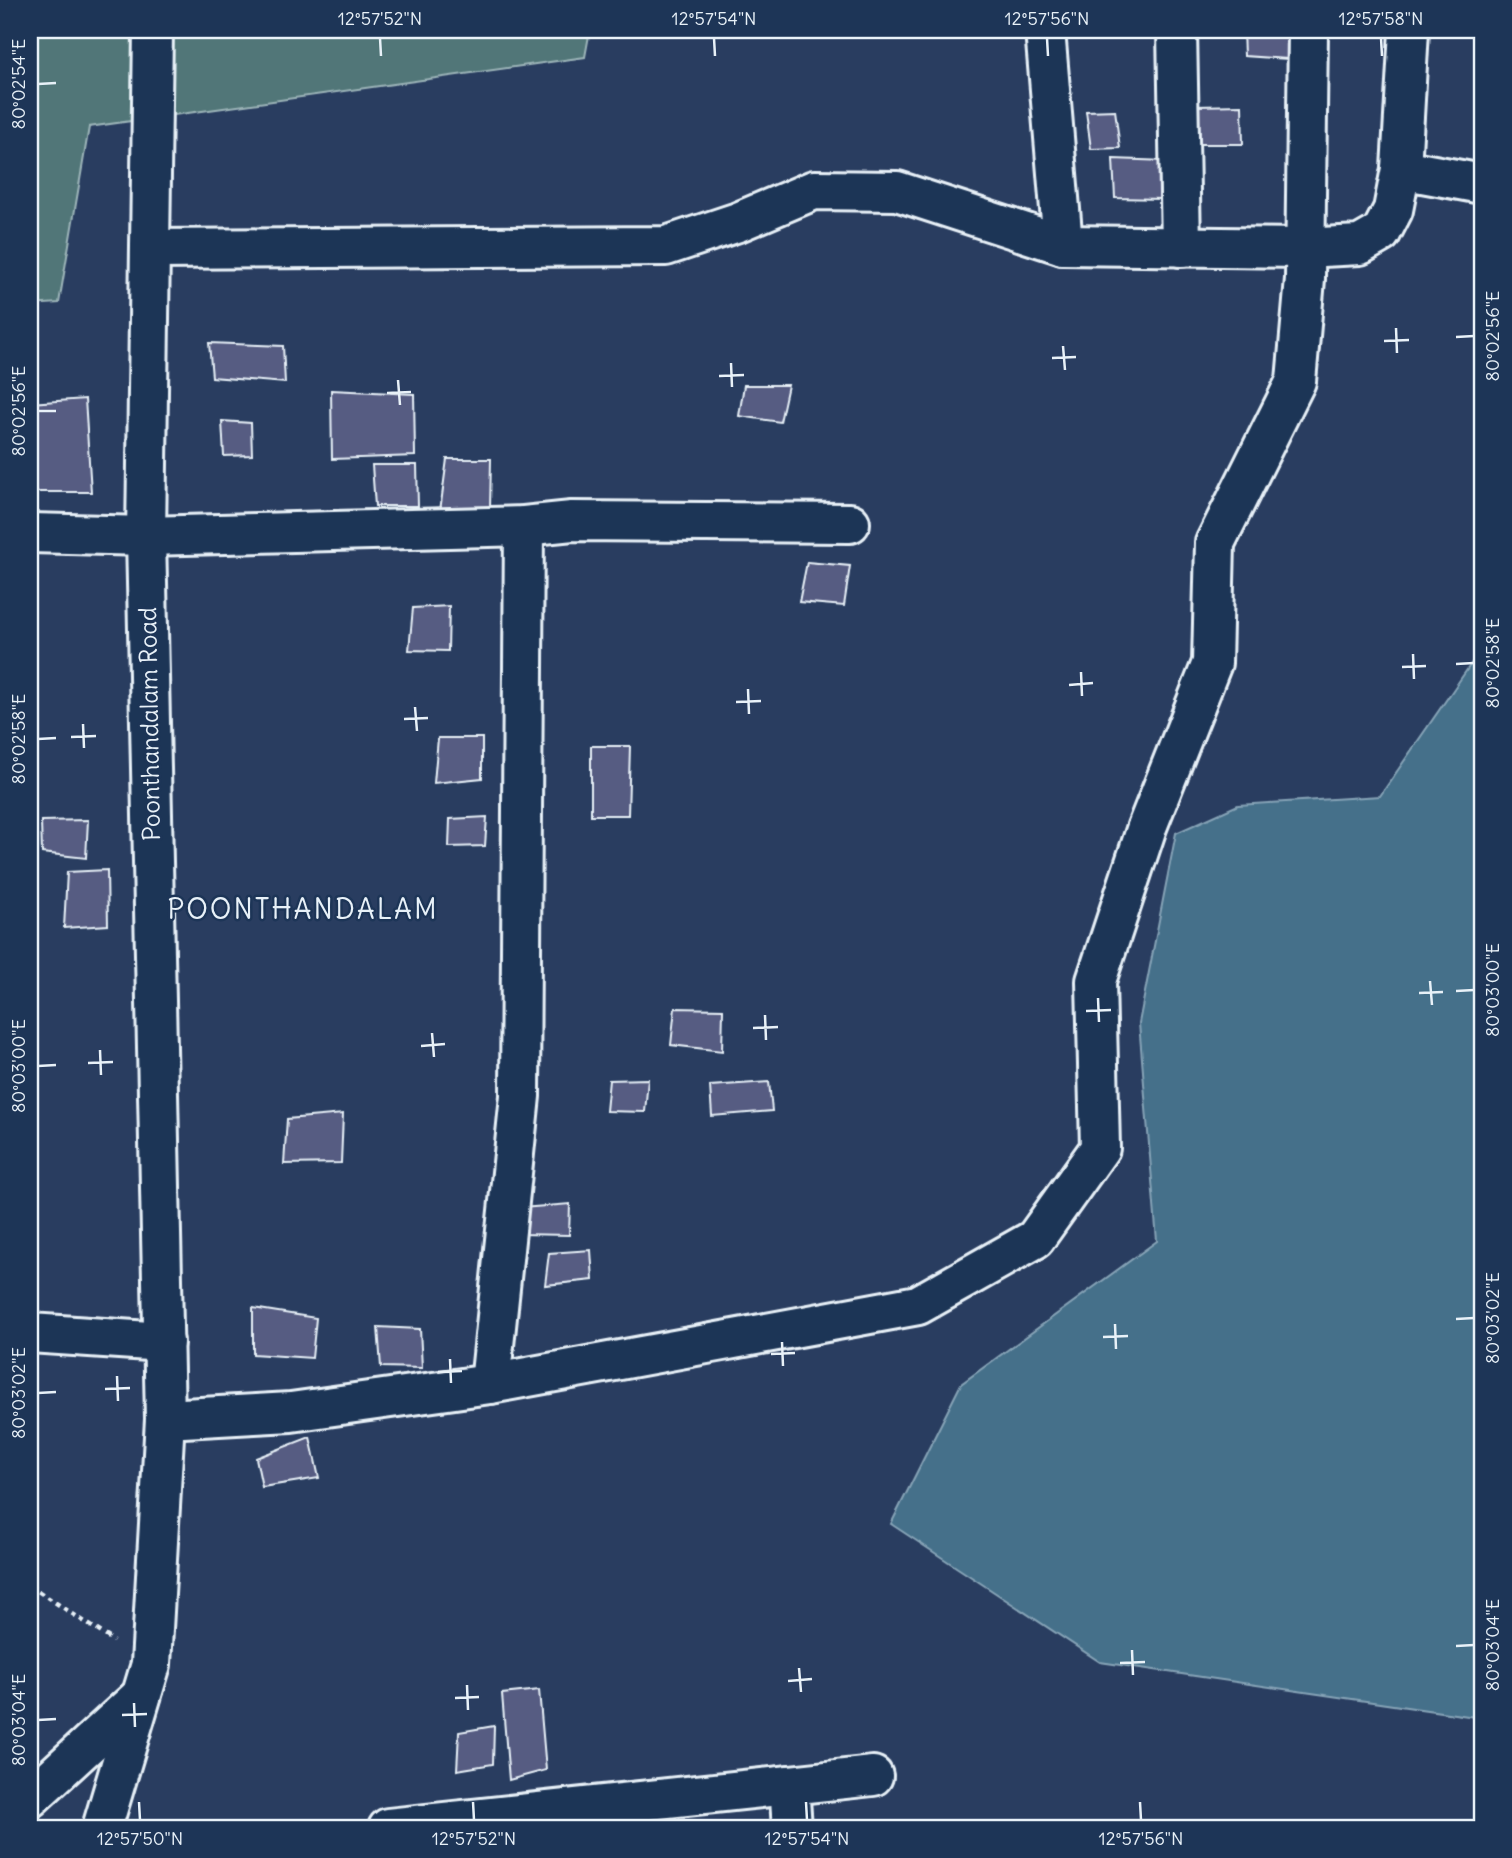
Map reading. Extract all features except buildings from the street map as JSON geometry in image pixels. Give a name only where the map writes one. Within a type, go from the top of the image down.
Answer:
[{"type":"street","name":"Poonthandalam Road","points":[[102,1828],[146,1679],[165,1419],[146,536],[153,30]]},
{"type":"street","points":[[1045,30],[1063,245]]},
{"type":"street","points":[[1177,30],[1181,247]]},
{"type":"street","points":[[165,1419],[291,1412],[490,1384],[918,1305],[1035,1239],[1100,1148],[1096,981],[1147,827],[1212,663],[1214,543],[1296,381],[1305,279],[1303,248],[1308,30]]},
{"type":"street","points":[[150,249],[666,246],[738,222],[814,190],[897,191],[1063,245],[1303,248],[1360,245],[1381,233],[1393,210],[1401,169],[1409,30]]},
{"type":"street","points":[[1401,169],[1482,184]]},
{"type":"street","points":[[30,533],[146,536],[524,526],[572,521],[850,523]]},
{"type":"street","points":[[490,1384],[520,1096],[524,526]]},
{"type":"street","points":[[30,1333],[164,1342]]},
{"type":"street","points":[[30,1798],[146,1679]]},
{"type":"street","points":[[388,1828],[873,1776]]},
{"type":"street","points":[[789,1785],[792,1828]]},
{"type":"path","points":[[30,1586],[146,1679]]},
{"type":"green space","points":[[30,30],[590,30],[585,57],[89,127],[59,303],[30,305]]},
{"type":"water","points":[[1482,648],[1482,1718],[1100,1662],[891,1524],[961,1384],[1157,1241],[1139,1023],[1176,833],[1238,805],[1380,796]]},
{"type":"district","name":"POONTHANDALAM","points":[[303,909]]}]
